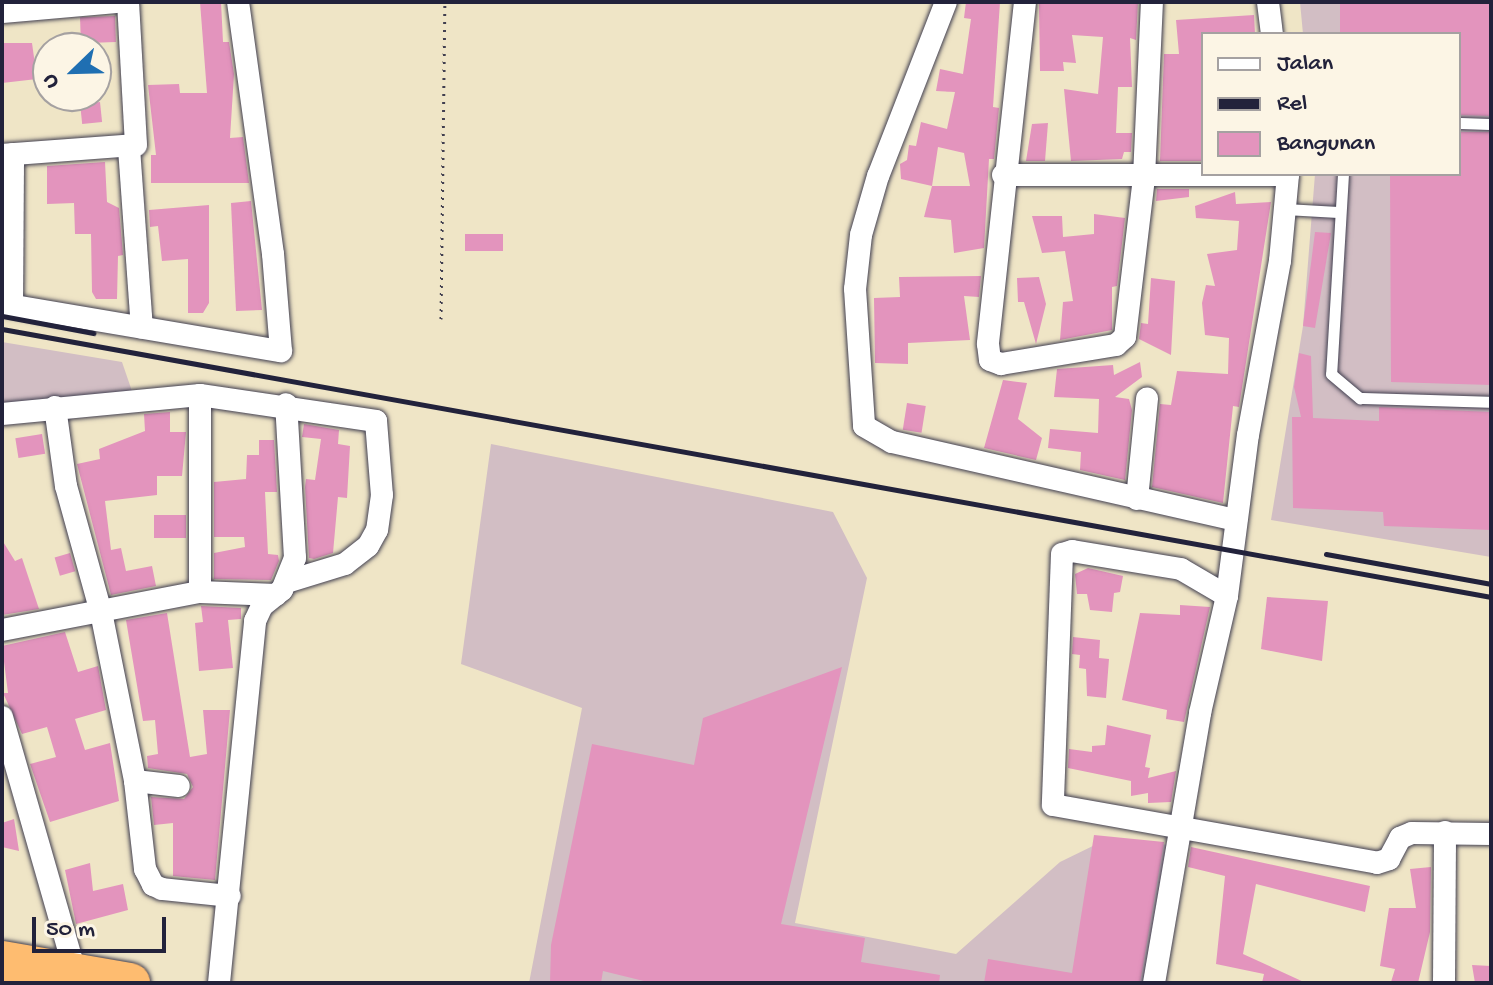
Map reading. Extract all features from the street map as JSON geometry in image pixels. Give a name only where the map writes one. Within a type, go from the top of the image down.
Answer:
[{"type":"highway","points":[[2,961],[75,971],[130,983]]},
{"type":"street","points":[[2,12],[35,6],[117,2]]},
{"type":"street","points":[[128,2],[139,139],[129,148],[7,155],[7,305],[281,351],[273,254],[238,2]]},
{"type":"street","points":[[946,2],[878,176],[861,235],[855,289],[863,353],[860,417],[869,432],[892,442],[1236,520]]},
{"type":"street","points":[[1025,2],[1003,175],[987,353],[1001,364],[1116,345],[1125,337],[1144,177],[1152,2]]},
{"type":"street","points":[[1268,2],[1272,32]]},
{"type":"street","points":[[129,148],[142,328]]},
{"type":"street","points":[[1003,175],[1201,176]]},
{"type":"street","points":[[1154,983],[1180,825],[1227,596],[1288,176]]},
{"type":"street","points":[[200,395],[200,592]]},
{"type":"street","points":[[2,414],[200,395],[286,404],[376,421],[382,495],[377,530],[368,546],[345,564],[281,588],[200,592],[2,630]]},
{"type":"street","points":[[1137,499],[1147,398]]},
{"type":"street","points":[[219,983],[230,896],[251,642],[262,606],[281,588],[295,558],[286,404]]},
{"type":"street","points":[[55,407],[66,486],[101,612],[135,781],[145,869],[153,885],[230,896]]},
{"type":"street","points":[[1227,596],[1181,569],[1072,551],[1059,561],[1051,801],[1059,809],[1180,825],[1377,863],[1389,859],[1405,835],[1445,832],[1491,834]]},
{"type":"street","points":[[2,717],[75,971]]},
{"type":"street","points":[[135,781],[179,786]]},
{"type":"street","points":[[1444,983],[1445,832]]},
{"type":"lane","points":[[1461,123],[1491,124]]},
{"type":"lane","points":[[1343,176],[1338,212],[1331,374],[1360,398],[1491,402]]},
{"type":"lane","points":[[1285,209],[1338,212]]},
{"type":"path","points":[[441,319],[445,2]]},
{"type":"shaded area","points":[[1300,2],[1491,2],[1491,557],[1271,520],[1303,326],[1315,176],[1461,176],[1461,32],[1303,32]]},
{"type":"shaded area","points":[[2,342],[122,362],[134,397],[2,419]]},
{"type":"shaded area","points":[[491,444],[833,512],[867,578],[795,923],[956,954],[1060,862],[1101,842],[1177,845],[1162,983],[529,983],[582,708],[461,664]]},
{"type":"building","points":[[200,2],[221,2],[223,42],[229,42],[234,74],[230,138],[243,137],[249,183],[151,183],[151,155],[156,155],[148,85],[179,84],[180,93],[207,93]]},
{"type":"building","points":[[966,2],[1000,2],[993,107],[999,108],[994,159],[989,159],[984,248],[954,253],[951,220],[924,217],[932,186],[901,179],[900,164],[907,160],[909,145],[916,146],[921,122],[947,129],[955,92],[936,91],[940,69],[963,74],[971,19],[964,18]],"holes":[[[938,147],[964,153],[970,186],[932,186]]]},
{"type":"building","points":[[1138,2],[1136,40],[1130,38],[1132,87],[1118,87],[1116,133],[1132,133],[1131,152],[1124,152],[1122,159],[1071,161],[1064,89],[1098,94],[1103,37],[1072,35],[1076,63],[1063,62],[1064,71],[1040,71],[1039,4]]},
{"type":"building","points":[[1340,2],[1491,2],[1491,116],[1461,115],[1461,32],[1340,32]]},
{"type":"building","points":[[1254,15],[1255,32],[1201,32],[1201,161],[1160,161],[1164,54],[1179,54],[1176,20]]},
{"type":"building","points":[[115,16],[116,42],[112,42],[112,32],[81,32],[80,17]]},
{"type":"building","points":[[2,43],[32,43],[32,80],[2,83]]},
{"type":"building","points":[[81,112],[101,112],[102,122],[82,124]]},
{"type":"building","points":[[1048,123],[1045,161],[1026,161],[1032,124]]},
{"type":"building","points":[[1461,132],[1491,132],[1491,385],[1391,382],[1390,176],[1461,176]]},
{"type":"building","points":[[105,162],[107,202],[119,208],[123,255],[118,256],[117,299],[96,299],[92,292],[91,234],[75,234],[74,203],[47,204],[47,166]]},
{"type":"building","points":[[1157,189],[1189,189],[1189,197],[1156,201]]},
{"type":"building","points":[[1235,192],[1236,204],[1271,202],[1239,407],[1233,406],[1223,503],[1152,487],[1160,404],[1171,405],[1177,371],[1228,374],[1229,338],[1205,335],[1202,303],[1206,285],[1215,286],[1207,254],[1237,250],[1239,221],[1196,218],[1195,206]]},
{"type":"building","points":[[251,201],[262,310],[236,311],[231,203]]},
{"type":"building","points":[[209,205],[209,303],[203,313],[188,313],[188,259],[162,261],[158,226],[150,227],[149,210]]},
{"type":"building","points":[[1094,214],[1125,218],[1117,286],[1112,287],[1112,330],[1060,340],[1063,302],[1073,301],[1065,251],[1042,253],[1032,216],[1062,216],[1063,237],[1094,234]]},
{"type":"building","points":[[1315,232],[1331,233],[1315,328],[1303,326]]},
{"type":"building","points":[[465,234],[503,234],[503,251],[465,251]]},
{"type":"building","points":[[981,276],[979,297],[964,296],[970,340],[908,343],[908,364],[875,363],[874,298],[900,297],[899,277]]},
{"type":"building","points":[[1039,277],[1046,304],[1036,344],[1024,302],[1018,302],[1017,278]]},
{"type":"building","points":[[1151,278],[1175,281],[1171,355],[1139,339],[1141,323],[1148,324]]},
{"type":"building","points":[[1299,353],[1311,356],[1313,418],[1379,421],[1379,407],[1491,412],[1491,530],[1384,526],[1383,512],[1293,508],[1292,417],[1301,417],[1294,387]]},
{"type":"building","points":[[1140,362],[1142,377],[1115,397],[1129,399],[1132,410],[1125,480],[1080,470],[1081,452],[1048,448],[1050,429],[1098,433],[1099,399],[1054,397],[1057,369],[1113,365],[1114,375]]},
{"type":"building","points":[[1003,380],[1027,383],[1018,419],[1042,438],[1036,460],[984,448]]},
{"type":"building","points":[[907,403],[926,406],[922,433],[903,430]]},
{"type":"building","points":[[170,412],[170,432],[186,432],[182,476],[157,476],[157,495],[105,501],[111,550],[121,548],[126,571],[152,566],[156,586],[111,595],[77,464],[100,459],[99,449],[145,431],[144,414]]},
{"type":"building","points":[[304,424],[339,430],[338,444],[350,446],[347,498],[338,497],[333,553],[314,559],[309,558],[305,487],[306,479],[315,480],[321,439],[302,437]]},
{"type":"building","points":[[42,434],[45,454],[18,458],[15,438]]},
{"type":"building","points":[[259,440],[274,440],[277,492],[265,492],[268,554],[278,555],[279,561],[271,580],[214,579],[214,553],[245,547],[244,537],[214,537],[214,482],[246,479],[247,455],[259,455]]},
{"type":"building","points":[[154,515],[186,515],[186,538],[154,538]]},
{"type":"building","points":[[2,540],[15,561],[22,558],[39,609],[2,615]]},
{"type":"building","points":[[70,553],[75,571],[60,576],[55,557]]},
{"type":"building","points":[[1088,568],[1123,576],[1120,592],[1114,593],[1112,612],[1090,610],[1087,594],[1077,594],[1075,574]]},
{"type":"building","points":[[1267,597],[1328,601],[1322,661],[1261,649]]},
{"type":"building","points":[[1180,605],[1210,607],[1184,722],[1166,719],[1167,710],[1122,700],[1140,613],[1180,615]]},
{"type":"building","points":[[201,606],[241,608],[241,619],[228,620],[233,668],[199,671],[195,623],[203,622]]},
{"type":"building","points":[[167,613],[190,757],[207,754],[203,710],[230,710],[215,880],[173,876],[173,823],[154,825],[151,797],[184,799],[193,787],[187,774],[148,768],[147,756],[158,754],[155,720],[143,721],[126,620]]},
{"type":"building","points":[[65,632],[78,672],[98,666],[106,710],[75,719],[85,750],[110,743],[119,801],[50,822],[30,764],[56,757],[47,727],[22,734],[3,693],[8,693],[2,646]]},
{"type":"building","points":[[1073,637],[1100,640],[1099,658],[1109,659],[1106,698],[1087,696],[1086,669],[1079,668],[1080,655],[1072,654]]},
{"type":"building","points":[[842,667],[781,924],[865,938],[861,962],[940,975],[939,983],[652,983],[603,971],[601,983],[550,983],[551,945],[592,744],[694,765],[703,718]]},
{"type":"building","points":[[1107,725],[1151,735],[1145,767],[1150,768],[1148,778],[1176,771],[1171,802],[1148,803],[1148,793],[1131,796],[1131,781],[1068,768],[1069,749],[1092,752],[1092,746],[1105,745]]},
{"type":"building","points":[[14,819],[19,851],[2,847],[2,823]]},
{"type":"building","points":[[1094,835],[1164,842],[1140,983],[984,983],[988,959],[1072,973]]},
{"type":"building","points":[[1191,847],[1370,886],[1365,912],[1256,884],[1243,954],[1306,983],[1262,983],[1264,974],[1216,964],[1225,876],[1188,867]]},
{"type":"building","points":[[90,863],[93,891],[123,884],[128,910],[76,924],[65,870]]},
{"type":"building","points":[[1431,867],[1430,932],[1418,983],[1391,982],[1395,969],[1380,966],[1389,908],[1416,908],[1410,869]]},
{"type":"building","points":[[1472,965],[1491,966],[1491,983],[1475,983]]},
{"type":"railway","points":[[2,316],[93,333]]},
{"type":"railway","points":[[2,329],[1491,597]]},
{"type":"railway","points":[[1326,554],[1491,584]]}]
